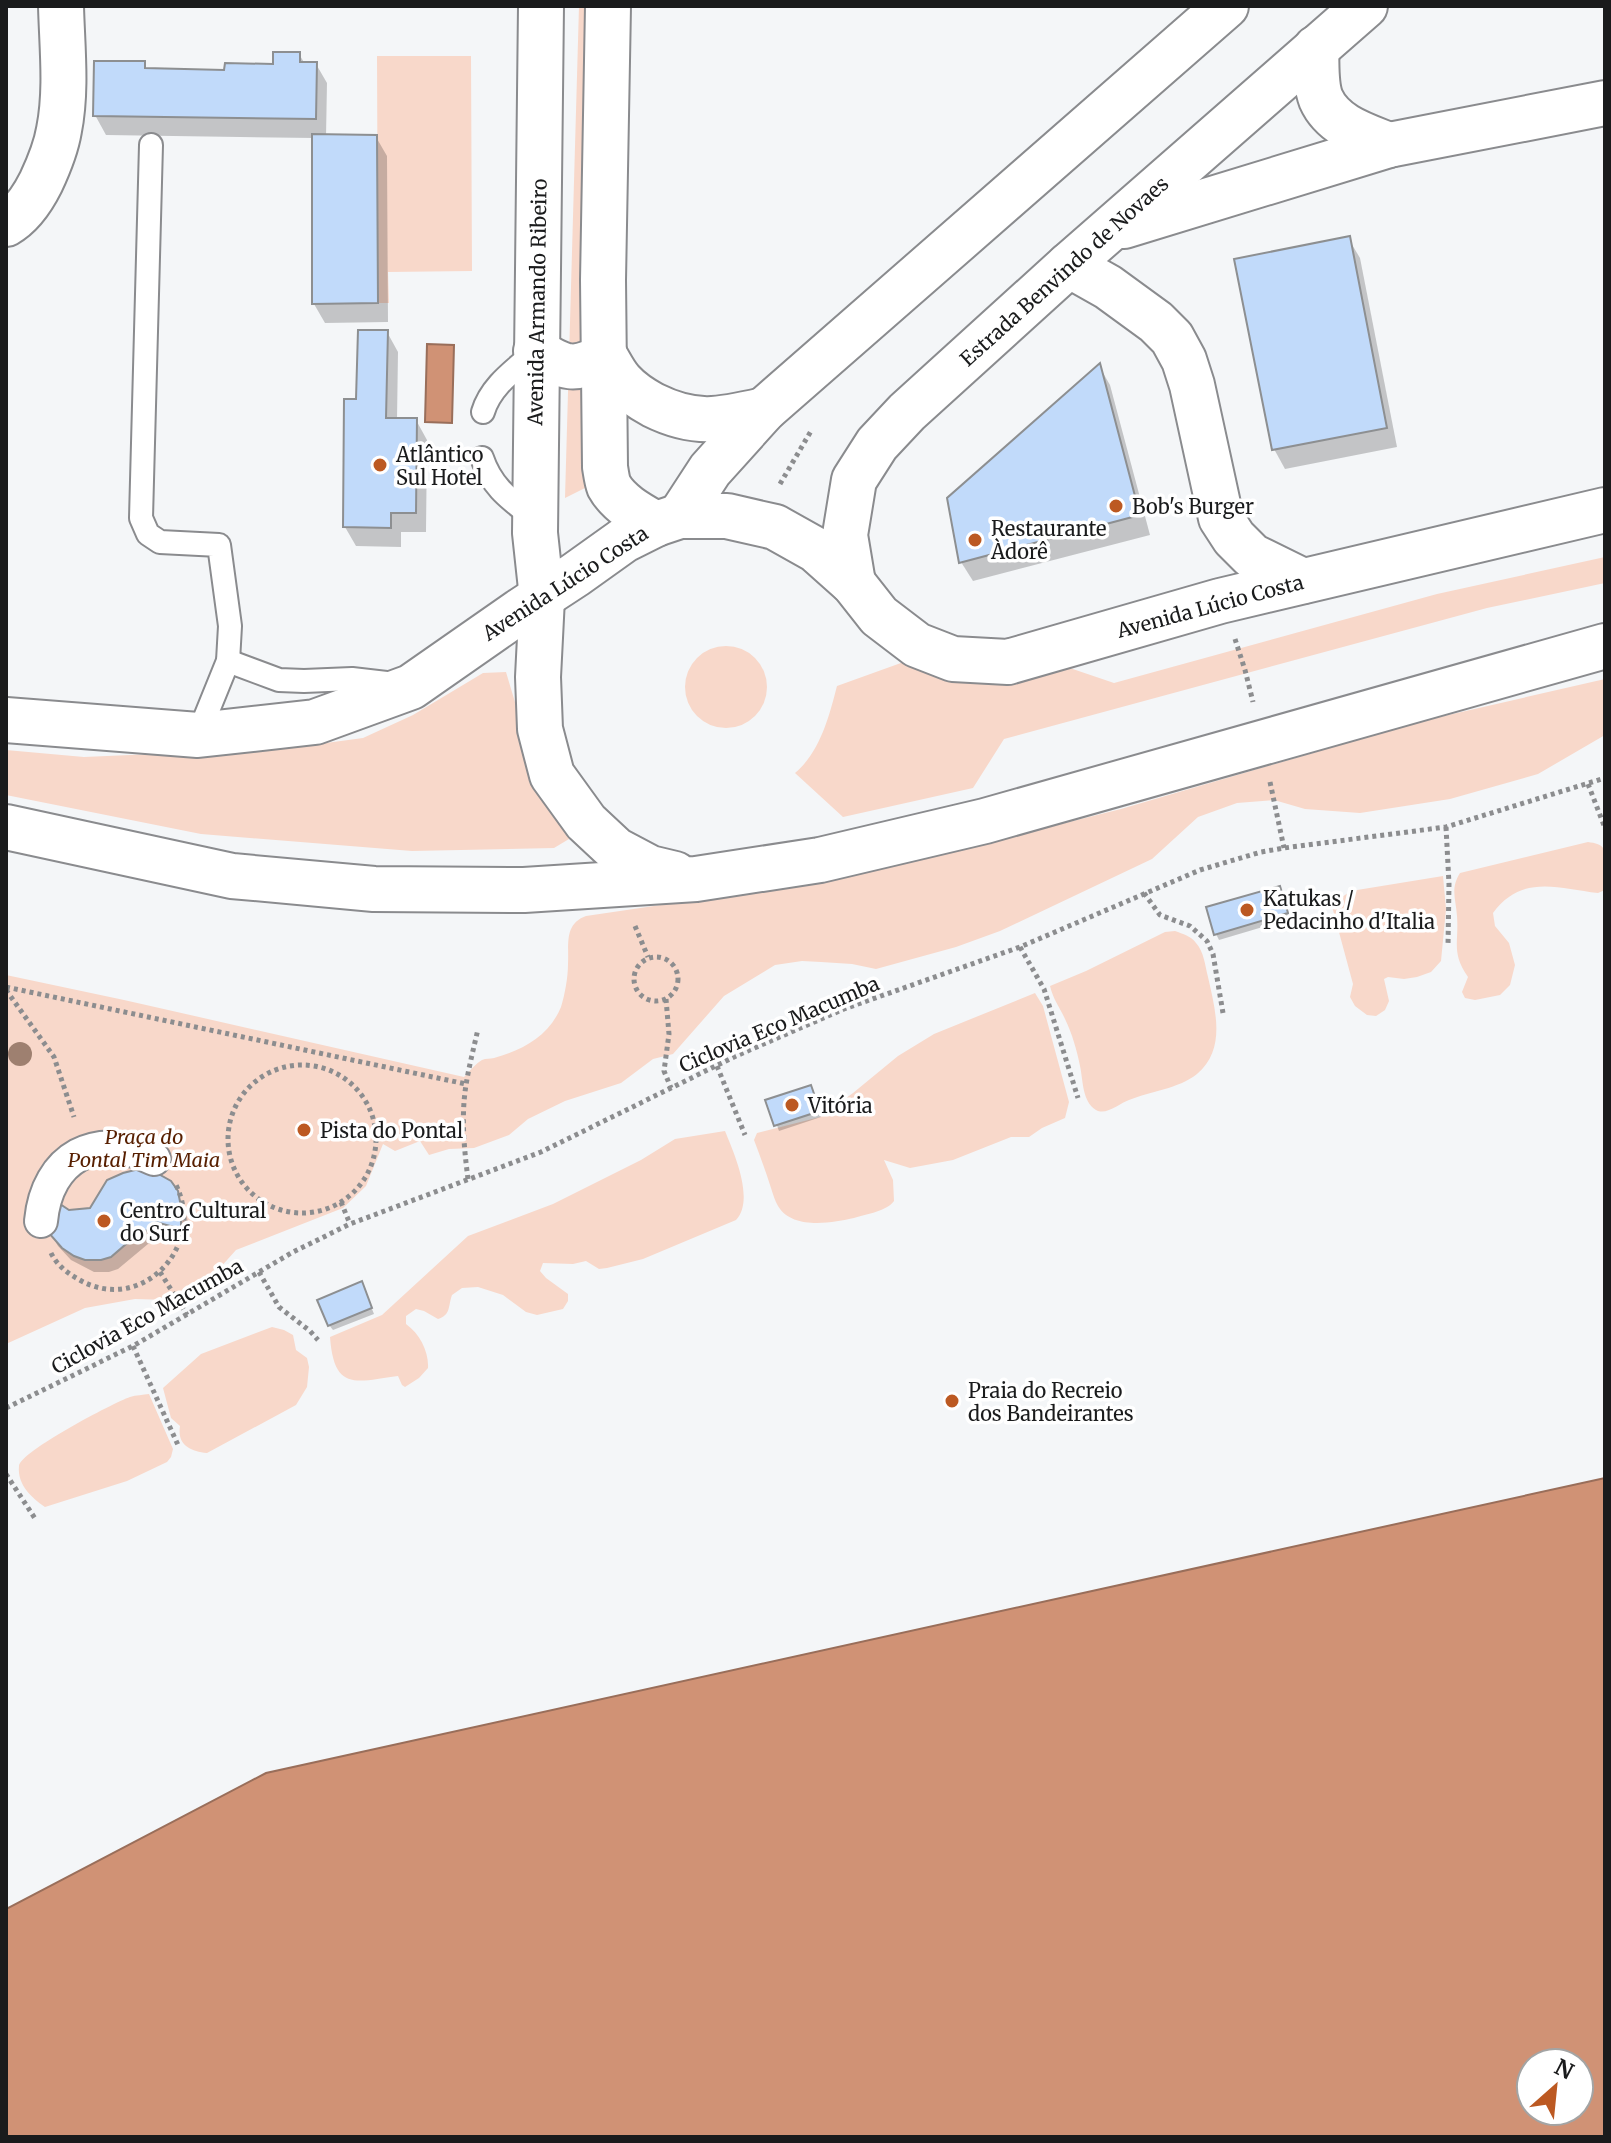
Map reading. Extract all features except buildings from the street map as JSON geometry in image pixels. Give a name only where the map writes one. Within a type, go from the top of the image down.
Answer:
[{"type":"street","points":[[20,210],[50,162],[60,128],[61,6]]},
{"type":"street","name":"Avenida Armando Ribeiro","points":[[541,6],[535,520],[542,598],[538,677],[540,729],[552,775],[586,822],[616,850],[650,868],[696,879]]},
{"type":"street","points":[[608,6],[603,280],[605,467],[609,486],[636,513],[668,520],[764,410],[1226,6]]},
{"type":"street","name":"Estrada Benvindo de Novaes","points":[[853,583],[845,535],[854,480],[877,444],[907,412],[1069,265],[1365,6]]},
{"type":"street","points":[[1316,48],[1322,100],[1334,117],[1352,130],[1389,145]]},
{"type":"street","points":[[1110,230],[1389,145],[1605,103]]},
{"type":"street","points":[[1069,265],[1108,287],[1156,322],[1172,338],[1184,360],[1192,385],[1221,518],[1234,538],[1252,556],[1303,581]]},
{"type":"street","points":[[537,285],[557,273],[572,270],[603,280]]},
{"type":"street","points":[[536,351],[557,364],[572,367],[586,365],[605,356]]},
{"type":"street","points":[[605,356],[622,382],[643,400],[670,414],[696,420],[722,419],[764,410]]},
{"type":"street","name":"Avenida Lúcio Costa","points":[[6,720],[198,735],[315,722],[411,687],[624,540],[668,520],[727,516],[775,527],[816,550],[853,583],[879,616],[917,645],[953,659],[1008,662],[1220,601],[1605,510]]},
{"type":"street","points":[[6,827],[232,876],[374,889],[524,890],[696,879],[820,860],[985,821],[1605,646]]},
{"type":"street","points":[[41,1221],[45,1196],[57,1172],[85,1152],[113,1146],[154,1159]]},
{"type":"lane","points":[[151,145],[141,518],[148,534],[160,542],[219,545],[230,626],[228,661],[198,735]]},
{"type":"lane","points":[[483,412],[493,390],[536,351]]},
{"type":"lane","points":[[482,458],[487,474],[496,487],[535,520]]},
{"type":"lane","points":[[228,661],[279,680],[352,679],[411,687]]},
{"type":"path","name":"Ciclovia Eco Macumba","points":[[6,1408],[133,1346],[293,1252],[350,1224],[541,1152],[717,1066],[844,1009],[1020,947],[1200,870],[1261,852],[1446,827],[1605,778]]},
{"type":"path","points":[[1588,784],[1605,828]]},
{"type":"path","points":[[1446,827],[1448,946]]},
{"type":"path","points":[[1144,893],[1160,915],[1190,926],[1207,941],[1213,954],[1223,1013]]},
{"type":"path","points":[[1020,947],[1044,989],[1078,1098]]},
{"type":"path","points":[[648,957],[667,959],[678,975],[674,993],[666,999],[656,1002],[646,999],[634,983],[634,972],[639,963],[648,957]]},
{"type":"path","points":[[6,988],[466,1084]]},
{"type":"path","points":[[6,988],[54,1057],[85,1152]]},
{"type":"path","points":[[666,999],[669,1034],[664,1071],[671,1089]]},
{"type":"path","points":[[468,1179],[464,1108],[478,1029]]},
{"type":"path","points":[[292,1066],[314,1066],[352,1084],[367,1102],[376,1126],[377,1149],[368,1173],[341,1202],[314,1210],[285,1212],[267,1206],[243,1186],[228,1150],[227,1129],[241,1098],[256,1080],[292,1066]]},
{"type":"path","points":[[717,1066],[745,1135]]},
{"type":"path","points":[[41,1221],[45,1241],[54,1259],[67,1273],[104,1289],[124,1289],[143,1283],[172,1259],[181,1242],[184,1224],[184,1205],[178,1188],[168,1172],[154,1159]]},
{"type":"path","points":[[341,1202],[350,1224]]},
{"type":"path","points":[[160,1272],[187,1315]]},
{"type":"path","points":[[259,1272],[279,1307],[318,1340]]},
{"type":"path","points":[[133,1346],[178,1445]]},
{"type":"path","points":[[6,1474],[36,1520]]},
{"type":"green space","points":[[579,6],[602,6],[593,484],[565,498]]},
{"type":"green space","points":[[377,56],[471,56],[472,271],[388,272],[389,303],[378,303]]},
{"type":"green space","points":[[1605,557],[1605,583],[1487,608],[1004,739],[973,788],[843,817],[795,773],[817,744],[837,686],[912,659],[1058,664],[1114,683],[1437,594]]},
{"type":"green space","points":[[726,646],[742,649],[755,658],[764,671],[767,687],[764,703],[755,716],[742,725],[726,728],[710,725],[697,716],[688,703],[685,687],[688,671],[697,658],[710,649]]},
{"type":"green space","points":[[506,672],[540,786],[571,823],[569,839],[554,848],[412,851],[201,834],[6,795],[6,750],[84,757],[289,748],[363,738],[413,715],[483,673]]},
{"type":"green space","name":"Praça do Pontal Tim Maia","points":[[1605,679],[1605,735],[1538,774],[1450,799],[1360,813],[1305,809],[1274,800],[1237,803],[1198,817],[1152,859],[1000,931],[956,947],[876,969],[802,961],[775,965],[724,996],[673,1054],[653,1059],[621,1083],[565,1101],[528,1119],[509,1135],[474,1148],[449,1149],[429,1155],[420,1141],[395,1151],[383,1144],[366,1186],[343,1208],[236,1250],[202,1288],[170,1300],[135,1299],[85,1308],[6,1344],[6,975],[464,1077],[482,1060],[525,1046],[550,1026],[564,997],[571,929],[586,916],[830,880],[880,869],[1121,809],[1422,721]]},
{"type":"green space","points":[[1588,842],[1600,845],[1605,851],[1605,890],[1598,893],[1541,886],[1528,888],[1504,901],[1493,913],[1495,926],[1509,943],[1515,965],[1510,985],[1500,995],[1475,1000],[1465,998],[1462,992],[1468,977],[1458,954],[1454,894],[1460,873]]},
{"type":"green space","points":[[1443,876],[1446,909],[1441,961],[1431,972],[1417,977],[1384,979],[1389,1001],[1385,1010],[1376,1016],[1367,1015],[1355,1006],[1350,997],[1353,984],[1333,910],[1336,901],[1351,891]]},
{"type":"green space","points":[[1175,931],[1194,941],[1204,959],[1216,1015],[1216,1041],[1212,1053],[1197,1074],[1181,1083],[1108,1110],[1096,1110],[1088,1102],[1074,1042],[1050,986],[1165,932]]},
{"type":"green space","points":[[1035,993],[1043,1006],[1069,1102],[1065,1118],[1029,1137],[1011,1137],[953,1160],[910,1168],[884,1160],[893,1180],[894,1201],[876,1212],[824,1223],[802,1222],[784,1214],[775,1200],[754,1140],[757,1133],[820,1117],[898,1056],[934,1034]]},
{"type":"green space","points":[[725,1131],[743,1189],[744,1201],[736,1220],[643,1259],[607,1268],[599,1269],[586,1261],[543,1263],[540,1271],[568,1294],[563,1309],[537,1315],[526,1312],[503,1295],[478,1287],[462,1288],[452,1295],[447,1313],[438,1319],[416,1309],[406,1316],[406,1324],[423,1344],[428,1368],[405,1387],[398,1376],[359,1381],[342,1375],[336,1367],[330,1337],[382,1315],[468,1236],[553,1204],[641,1160],[675,1139]]},
{"type":"green space","points":[[272,1327],[293,1335],[296,1350],[307,1358],[307,1387],[296,1405],[207,1453],[186,1446],[181,1438],[180,1426],[171,1418],[163,1388],[201,1354]]},
{"type":"green space","points":[[149,1394],[173,1449],[167,1462],[127,1481],[45,1507],[26,1490],[20,1479],[19,1466],[35,1450],[106,1408],[130,1397]]},
{"type":"shaded area","points":[[427,344],[454,345],[452,423],[425,422]]},
{"type":"shaded area","points":[[1605,1478],[1605,2137],[6,2137],[6,1909],[266,1773]]},
{"type":"place","name":"Atlântico Sul Hotel","points":[[380,465]]},
{"type":"place","name":"Bob's Burger","points":[[1116,506]]},
{"type":"place","name":"Restaurante Àdorê","points":[[975,540]]},
{"type":"place","name":"Katukas / Pedacinho d'Italia","points":[[1247,910]]},
{"type":"place","name":"Vitória","points":[[792,1105]]},
{"type":"place","name":"Pista do Pontal","points":[[304,1130]]},
{"type":"place","name":"Centro Cultural do Surf","points":[[104,1221]]},
{"type":"place","name":"Praia do Recreio dos Bandeirantes","points":[[952,1401]]}]
